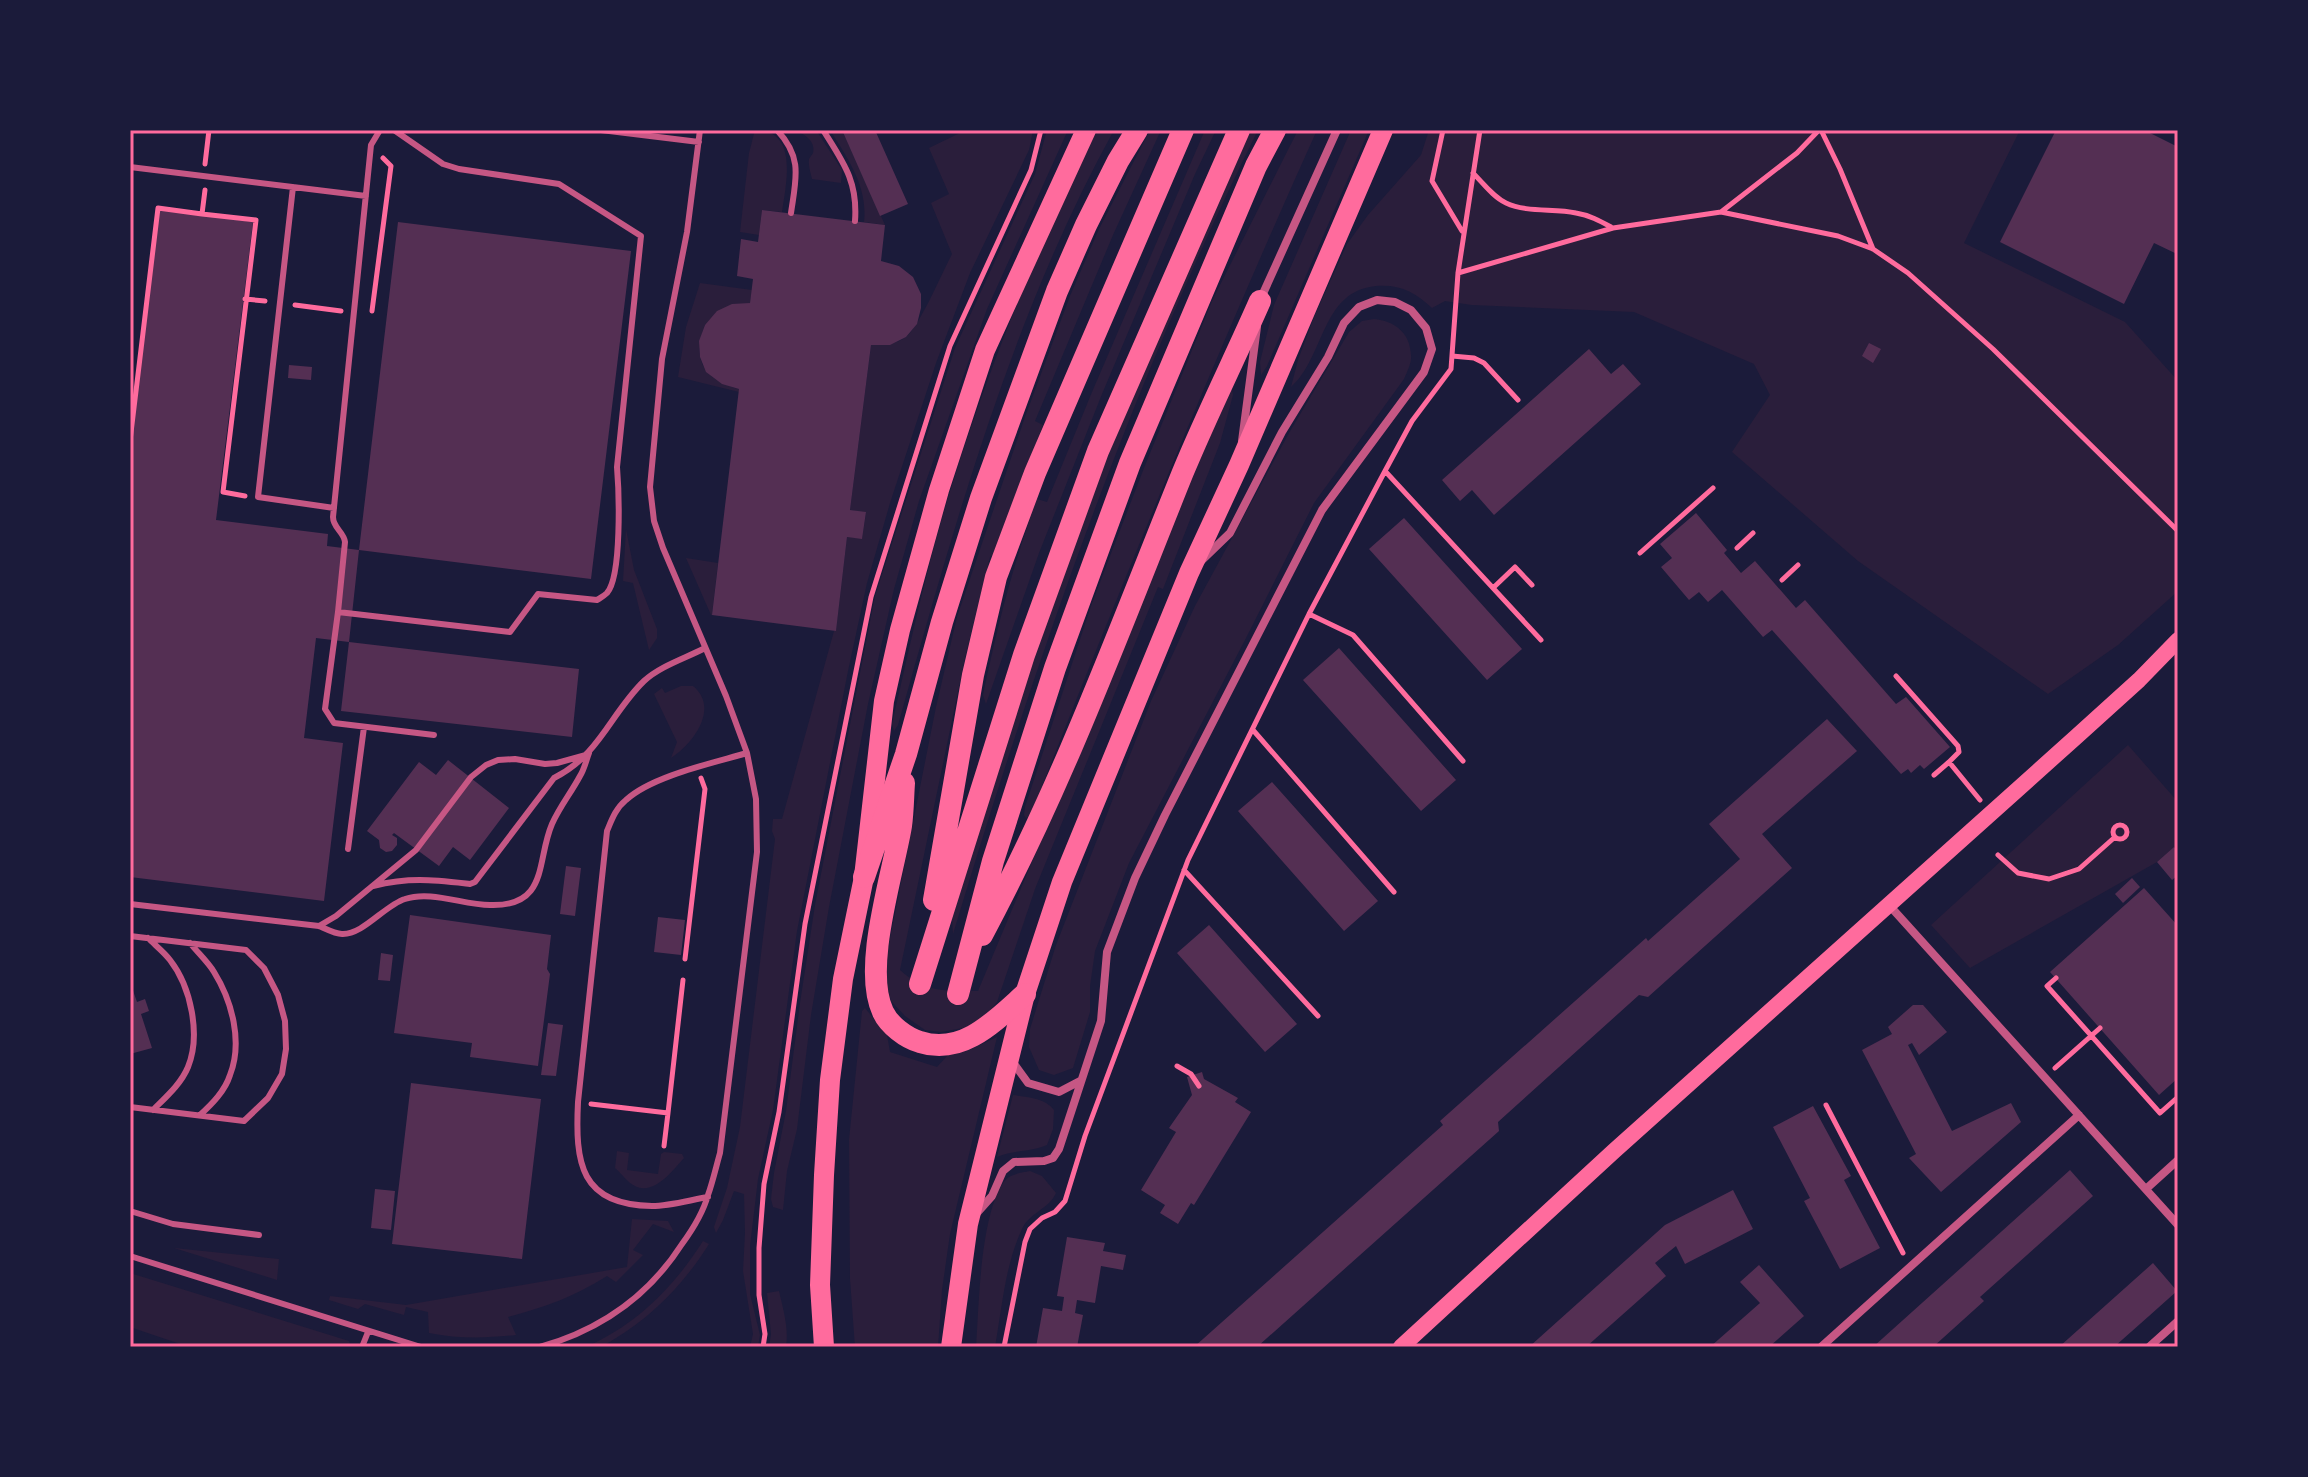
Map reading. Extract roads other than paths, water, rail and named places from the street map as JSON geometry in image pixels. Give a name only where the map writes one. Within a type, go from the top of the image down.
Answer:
[{"type":"highway","points":[[864,877],[906,754],[942,622],[977,512],[1057,291],[1086,225],[1137,130]]},
{"type":"highway","points":[[1183,130],[1035,473],[996,577],[973,675],[920,984],[1024,655],[1098,451],[1239,130]]},
{"type":"highway","points":[[958,994],[993,861],[1055,668],[1130,463],[1256,166],[1275,130]]},
{"type":"highway","points":[[963,971],[1009,885],[1076,739],[1185,468],[1260,301]]},
{"type":"highway","points":[[906,754],[901,823],[877,942],[877,993],[884,1014],[912,1040],[939,1045],[970,1039],[984,1031],[1025,994]]},
{"type":"main road","points":[[824,1347],[821,1231],[830,1080],[843,979],[864,877],[884,701],[900,630],[939,490],[985,350],[1086,130]]},
{"type":"main road","points":[[951,1347],[968,1224],[1025,994],[1062,882],[1189,573],[1239,465],[1383,130]]},
{"type":"main road","points":[[1401,1347],[1625,1140],[2139,680],[2178,640]]},
{"type":"street","points":[[1239,465],[1260,301],[1337,130]]},
{"type":"street","points":[[968,1224],[992,1196],[1003,1171],[1014,1162],[1053,1158],[1059,1149],[1101,1021],[1107,952],[1135,878],[1322,510],[1424,372],[1432,349],[1426,328],[1411,310],[1395,302],[1377,300],[1359,307],[1344,323],[1328,357],[1282,432],[1230,533],[1189,573]]},
{"type":"street","points":[[1889,905],[2178,1225]]},
{"type":"street","points":[[1009,1057],[1028,1083],[1059,1092],[1080,1081]]},
{"type":"street","points":[[1821,1347],[2079,1115]]},
{"type":"street","points":[[2146,1189],[2178,1160]]},
{"type":"street","points":[[2149,1347],[2178,1321]]},
{"type":"lane","points":[[380,130],[371,145],[334,508],[334,525],[344,536],[345,542],[325,709],[334,723],[434,735]]},
{"type":"lane","points":[[338,612],[510,632],[538,594],[597,600],[607,593],[613,580],[620,499],[617,467],[641,236],[559,184],[443,164],[394,130]]},
{"type":"lane","points":[[601,130],[699,142]]},
{"type":"lane","points":[[540,1347],[601,1324],[655,1282],[695,1225],[708,1197],[720,1153],[757,852],[756,799],[747,753],[663,548],[654,521],[650,487],[662,359],[687,232],[700,130]]},
{"type":"lane","points":[[777,130],[788,142],[795,157],[797,175],[791,213]]},
{"type":"lane","points":[[823,130],[848,169],[855,189],[855,221]]},
{"type":"lane","points":[[130,167],[366,196]]},
{"type":"lane","points":[[293,187],[258,497],[334,508]]},
{"type":"lane","points":[[373,886],[400,879],[475,882],[554,778],[572,769],[589,753],[641,684],[705,648]]},
{"type":"lane","points":[[348,849],[364,727]]},
{"type":"lane","points":[[319,926],[336,916],[416,850],[471,777],[486,765],[498,760],[515,759],[557,763],[589,753]]},
{"type":"lane","points":[[130,904],[319,926],[342,934],[356,931],[408,897],[423,896],[486,905],[517,901],[537,883],[553,822],[581,775],[589,753]]},
{"type":"lane","points":[[708,1197],[654,1206],[616,1202],[603,1196],[590,1181],[581,1162],[577,1137],[578,1102],[607,831],[613,815],[637,791],[655,782],[747,753]]},
{"type":"lane","points":[[130,936],[246,950],[264,968],[278,995],[285,1021],[286,1049],[282,1074],[268,1098],[244,1121],[130,1107]]},
{"type":"lane","points":[[148,938],[170,960],[185,987],[193,1040],[188,1066],[174,1089],[153,1110]]},
{"type":"lane","points":[[189,943],[213,969],[227,996],[234,1022],[235,1050],[230,1075],[216,1099],[200,1115]]},
{"type":"lane","points":[[130,1211],[173,1224],[259,1235]]},
{"type":"lane","points":[[130,1256],[421,1347]]},
{"type":"lane","points":[[362,1347],[368,1332]]}]
